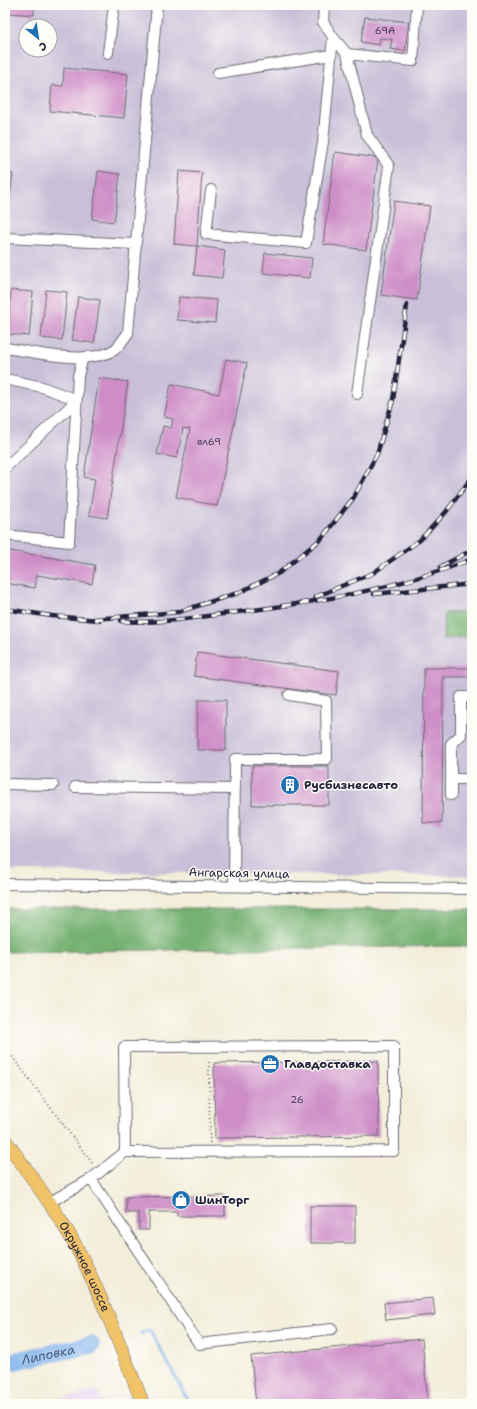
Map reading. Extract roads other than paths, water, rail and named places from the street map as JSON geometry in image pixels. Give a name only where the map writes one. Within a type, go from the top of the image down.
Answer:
[{"type":"main road","name":"Окружное шоссе","points":[[5,1140],[50,1202],[83,1259],[108,1315],[143,1404]]},
{"type":"street","points":[[108,53],[114,5]]},
{"type":"street","points":[[5,348],[69,357],[96,356],[115,350],[128,333],[157,5]]},
{"type":"street","points":[[324,5],[323,22],[347,54],[367,135],[389,166],[357,394]]},
{"type":"street","points":[[347,54],[413,61],[417,5]]},
{"type":"street","points":[[211,190],[206,234],[306,243],[323,142],[333,37]]},
{"type":"street","points":[[218,73],[331,55]]},
{"type":"street","points":[[5,238],[135,244]]},
{"type":"street","points":[[5,535],[69,542],[78,376],[83,357]]},
{"type":"street","points":[[5,379],[42,387],[77,400]]},
{"type":"street","points":[[5,468],[77,400]]},
{"type":"street","points":[[234,886],[235,758],[327,759],[326,701],[289,695]]},
{"type":"street","points":[[451,795],[451,744],[461,735],[461,697],[472,697]]},
{"type":"street","points":[[451,779],[472,779]]},
{"type":"street","points":[[5,784],[53,785]]},
{"type":"street","points":[[75,787],[234,789]]},
{"type":"street","name":"Ангарская улица","points":[[5,884],[472,889]]},
{"type":"street","points":[[50,1202],[91,1180],[124,1152],[394,1151],[394,1046],[124,1047],[124,1152]]},
{"type":"street","points":[[91,1180],[199,1344],[332,1329]]},
{"type":"waterway","points":[[141,1333],[150,1330],[190,1404]]},
{"type":"waterway","name":"Липовка","points":[[5,1363],[91,1345]]},
{"type":"railway","points":[[94,619],[178,612],[238,593],[279,573],[321,539],[354,497],[377,454],[393,400],[407,305]]},
{"type":"railway","points":[[315,597],[373,573],[420,540],[446,512],[472,477]]},
{"type":"railway","points":[[440,567],[472,550]]},
{"type":"railway","points":[[121,621],[149,622],[176,620],[322,600],[413,579],[472,559]]},
{"type":"railway","points":[[374,594],[472,584]]},
{"type":"railway","points":[[5,609],[52,616],[99,620]]},
{"type":"place","name":"Русбизнесавто","points":[[290,785]]},
{"type":"place","name":"Главдоставка","points":[[270,1064]]},
{"type":"place","name":"ШинТорг","points":[[181,1200]]}]
